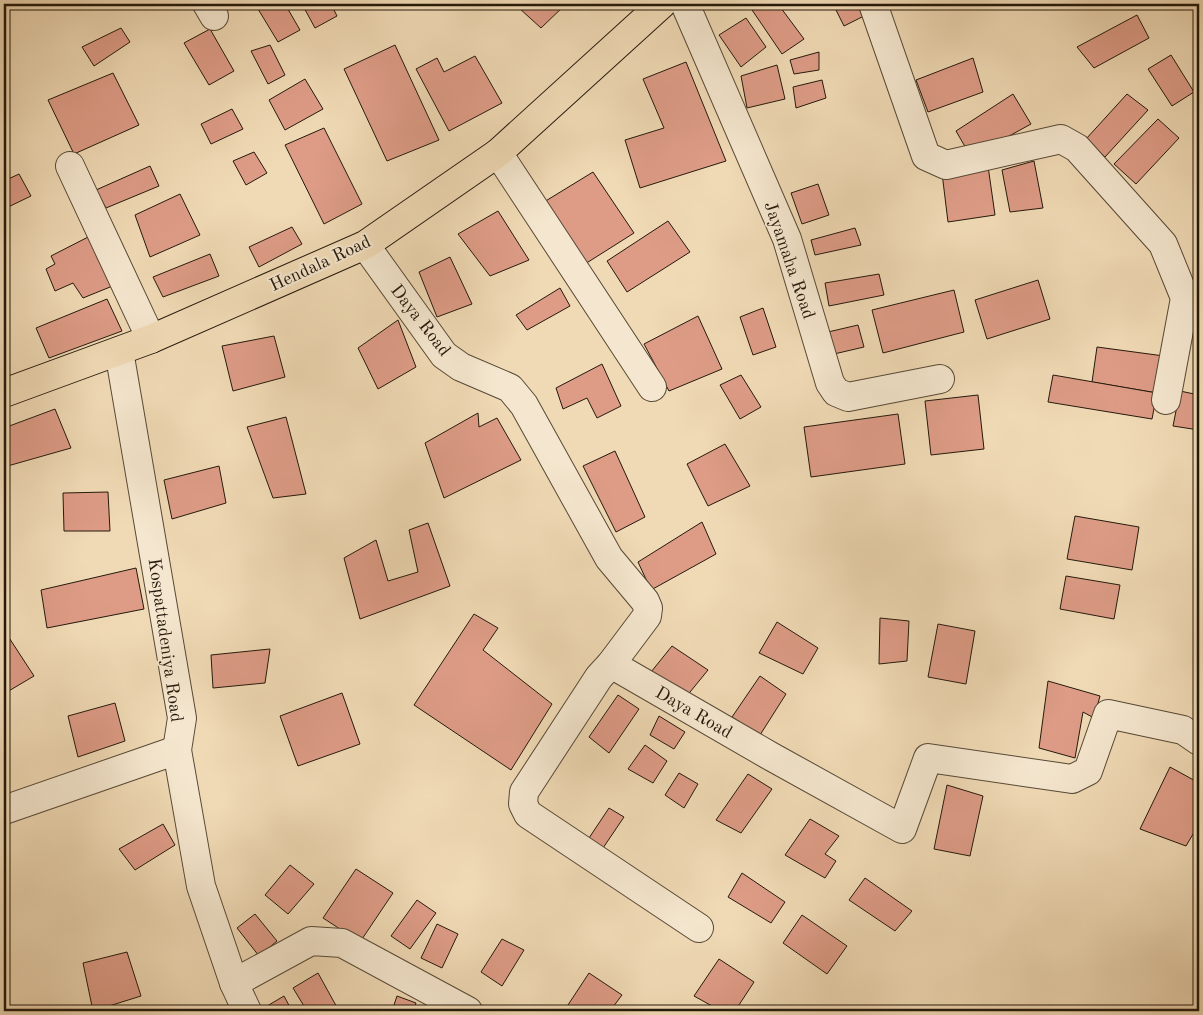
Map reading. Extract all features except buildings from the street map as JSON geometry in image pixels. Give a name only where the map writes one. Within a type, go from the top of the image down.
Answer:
[{"type":"main road","name":"Hendala Road","points":[[4,393],[151,339],[365,245],[498,153],[662,4]]},
{"type":"street","name":"Jayamaha Road","points":[[685,4],[787,239],[830,383],[836,392],[848,397],[940,379]]},
{"type":"street","points":[[874,4],[926,156],[946,165],[1061,139],[1078,148],[1163,244],[1185,298],[1166,400]]},
{"type":"street","points":[[498,153],[652,387]]},
{"type":"street","points":[[70,166],[151,339]]},
{"type":"street","name":"Daya Road","points":[[365,245],[444,355],[461,367],[510,388],[524,405],[609,558],[645,601],[648,608],[647,616],[611,664],[772,757],[902,828],[928,758],[1072,779],[1088,771],[1108,714],[1183,730],[1199,741]]},
{"type":"street","name":"Kospattadeniya Road","points":[[119,351],[182,718],[177,750],[201,886],[234,983],[247,1011]]},
{"type":"street","points":[[611,664],[599,677],[524,792],[523,804],[528,814],[699,928]]},
{"type":"street","points":[[4,810],[177,750]]},
{"type":"street","points":[[234,983],[311,941],[342,943],[468,1011]]}]
